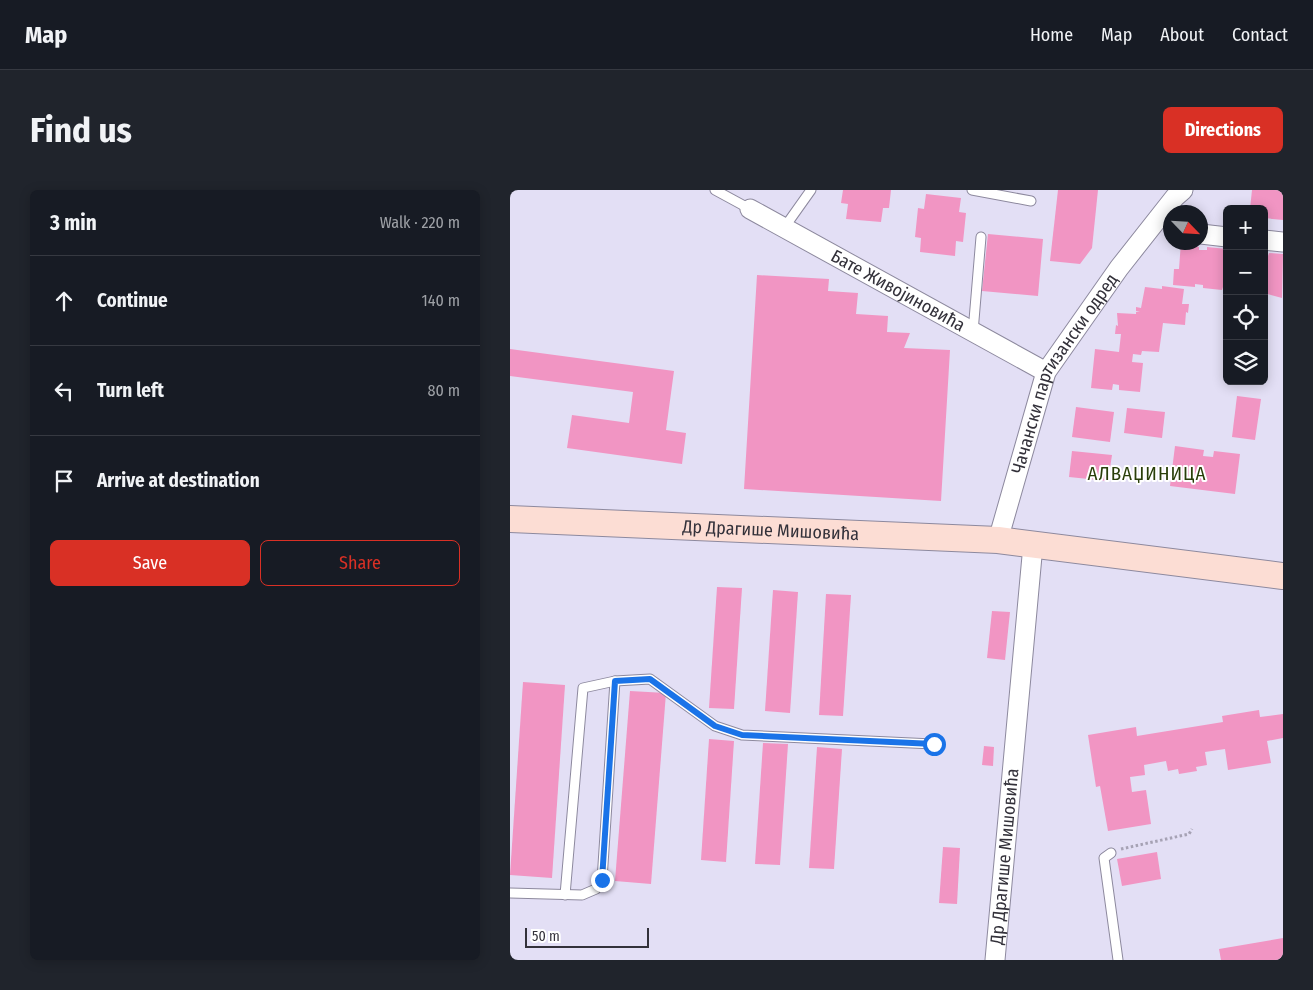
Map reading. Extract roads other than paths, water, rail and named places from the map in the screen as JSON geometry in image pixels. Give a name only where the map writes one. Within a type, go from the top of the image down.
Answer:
[{"type":"main road","name":"Др Драгише Мишовића","points":[[510,519],[998,540],[1283,576]]},
{"type":"street","name":"Чачански партизански одред","points":[[1171,205],[1175,192]]},
{"type":"street","name":"Бате Живојиновића","points":[[750,209],[1046,372]]},
{"type":"street","name":"Чачански партизански одред","points":[[998,540],[1046,372],[1119,268],[1163,225]]},
{"type":"street","points":[[1208,235],[1223,236]]},
{"type":"street","points":[[1268,240],[1283,242]]},
{"type":"street","name":"Др Драгише Мишовића","points":[[995,960],[1033,545]]},
{"type":"lane","points":[[715,190],[750,209]]},
{"type":"lane","points":[[784,228],[811,190]]},
{"type":"lane","points":[[972,190],[1031,201]]},
{"type":"lane","points":[[973,332],[981,237]]},
{"type":"lane","points":[[565,895],[583,688],[615,681],[650,679],[715,726],[742,735],[934,744]]},
{"type":"lane","points":[[510,893],[582,895],[596,889],[602,880],[615,681]]},
{"type":"lane","points":[[1111,853],[1104,858],[1118,960]]},
{"type":"district","name":"АЛВАЏИНИЦА","points":[[1147,473]]}]
